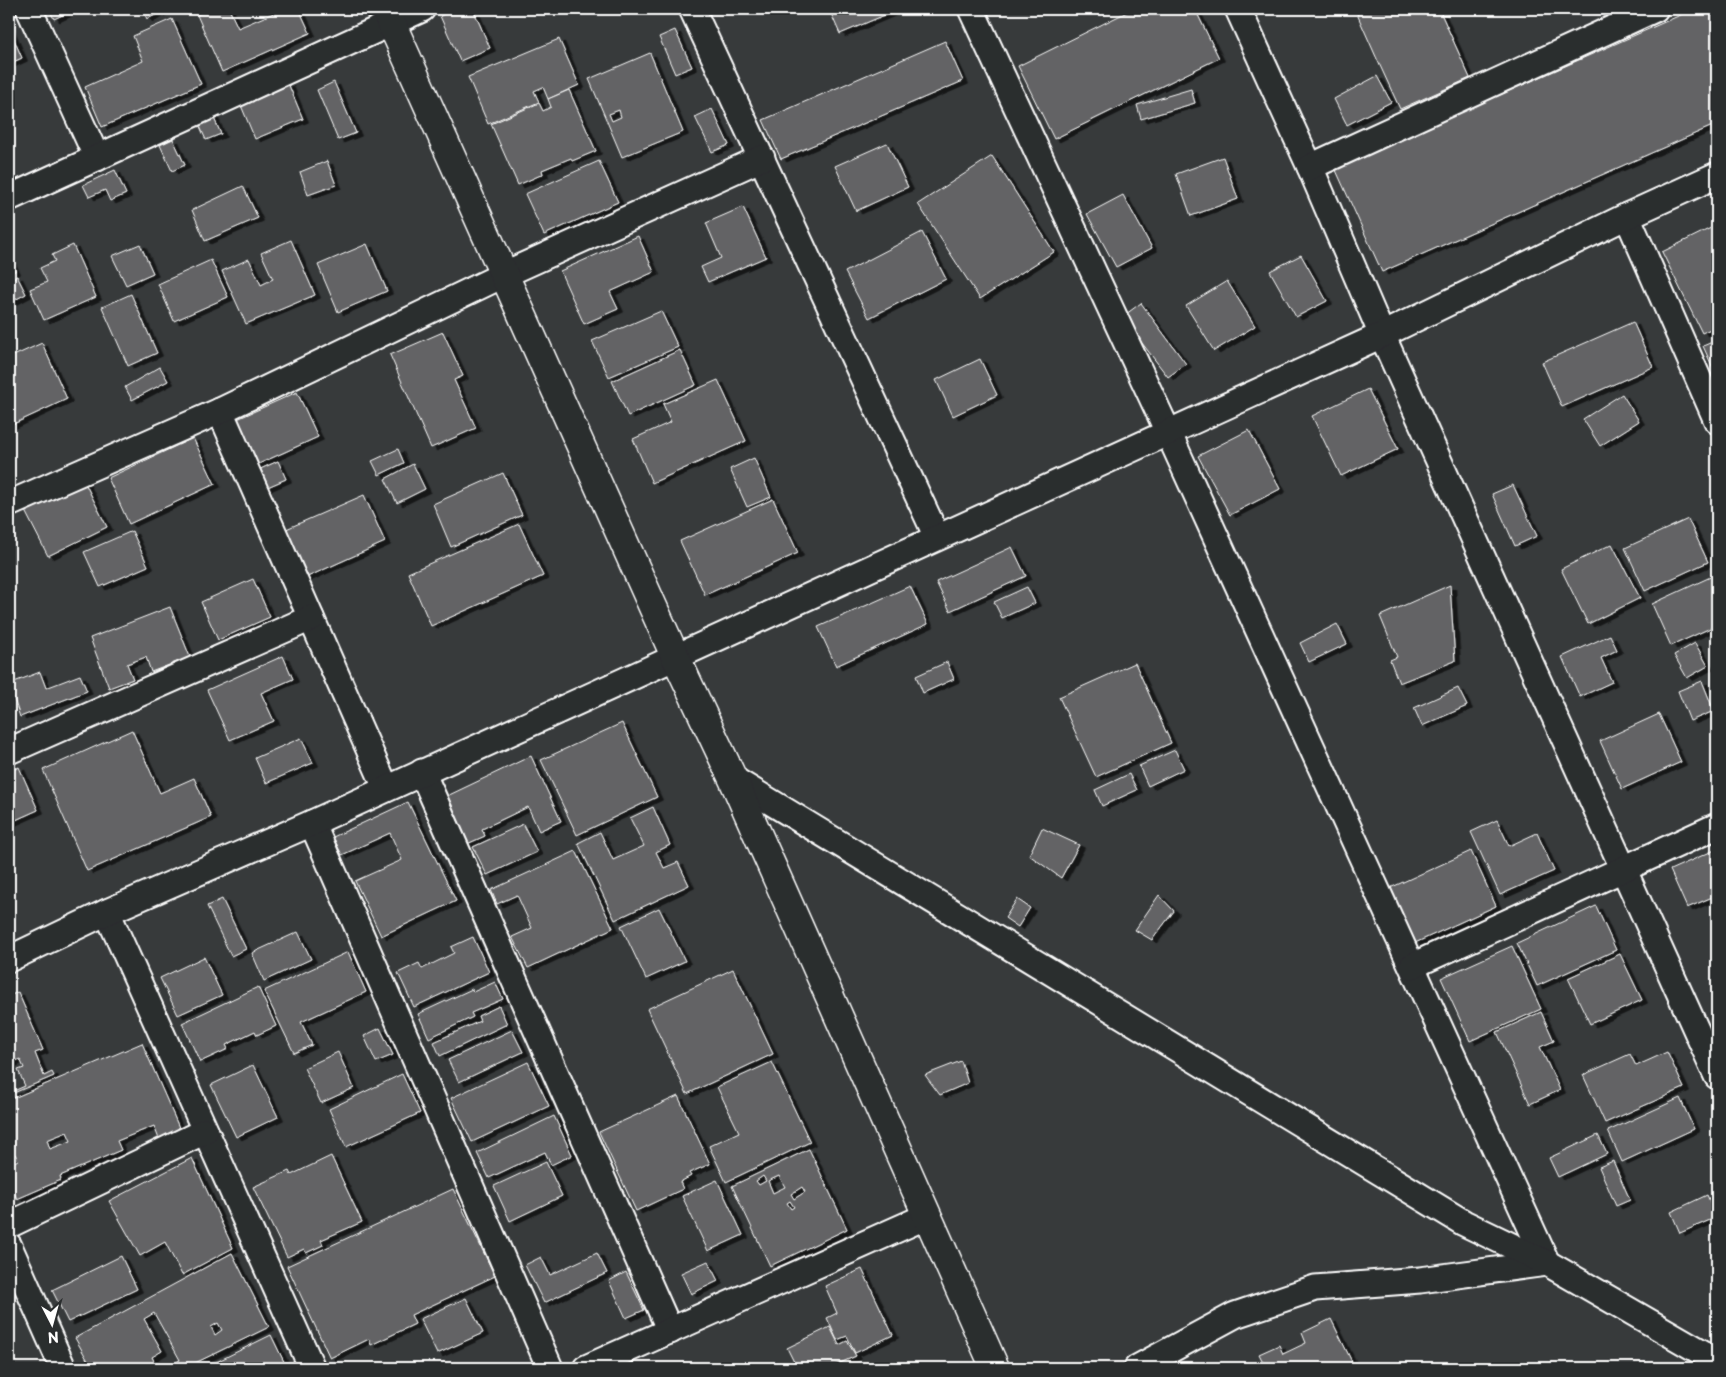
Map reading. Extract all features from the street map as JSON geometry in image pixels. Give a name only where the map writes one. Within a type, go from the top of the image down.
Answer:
[{"type":"street","points":[[29,9],[97,158]]},
{"type":"street","points":[[9,198],[97,158],[388,15],[422,9]]},
{"type":"street","points":[[692,9],[936,537]]},
{"type":"street","points":[[971,9],[1168,432],[1547,1263]]},
{"type":"street","points":[[1238,9],[1310,167],[1382,335],[1717,1076]]},
{"type":"street","points":[[1310,167],[1655,9]]},
{"type":"street","points":[[388,15],[675,656],[733,779],[995,1368]]},
{"type":"street","points":[[9,504],[220,411],[503,275],[762,158]]},
{"type":"street","points":[[9,959],[107,912],[312,822],[1382,335],[1627,216],[1717,175]]},
{"type":"street","points":[[1627,216],[1717,421]]},
{"type":"street","points":[[220,411],[386,788]]},
{"type":"street","points":[[9,750],[311,618]]},
{"type":"street","points":[[422,772],[670,1331]]},
{"type":"street","points":[[733,779],[1456,1218],[1547,1263],[1717,1361]]},
{"type":"street","points":[[312,822],[550,1368]]},
{"type":"street","points":[[1412,966],[1717,826]]},
{"type":"street","points":[[107,912],[312,1368]]},
{"type":"street","points":[[9,1225],[205,1131]]},
{"type":"street","points":[[586,1368],[927,1216]]},
{"type":"street","points":[[9,1246],[63,1368]]},
{"type":"street","points":[[1137,1368],[1235,1315],[1314,1288],[1420,1280],[1547,1263]]},
{"type":"building","points":[[49,9],[75,9],[54,19]]},
{"type":"building","points":[[142,9],[168,9],[147,19]]},
{"type":"building","points":[[211,9],[229,9],[238,28],[283,9],[299,9],[310,33],[222,72],[197,15]]},
{"type":"building","points":[[456,9],[473,9],[490,48],[460,61],[440,16]]},
{"type":"building","points":[[829,9],[899,9],[840,34]]},
{"type":"building","points":[[1133,9],[1195,9],[1219,58],[1054,139],[1018,66]]},
{"type":"building","points":[[1368,9],[1439,9],[1470,78],[1400,109],[1357,14]]},
{"type":"building","points":[[1694,9],[1717,9],[1717,124],[1382,272],[1335,168]]},
{"type":"building","points":[[172,19],[201,84],[102,127],[85,87],[143,61],[133,36]]},
{"type":"building","points":[[9,28],[22,58],[9,64]]},
{"type":"building","points":[[675,30],[692,67],[675,74],[659,37]]},
{"type":"building","points":[[559,39],[579,85],[548,99],[543,87],[534,91],[539,102],[488,124],[468,77]]},
{"type":"building","points":[[945,41],[963,81],[781,159],[763,120]]},
{"type":"building","points":[[650,53],[683,132],[622,157],[589,79]],"holes":[[[619,110],[621,117],[612,121],[609,114]]]},
{"type":"building","points":[[1377,76],[1391,102],[1347,125],[1334,99]]},
{"type":"building","points":[[334,82],[356,133],[338,140],[317,90]]},
{"type":"building","points":[[288,83],[303,119],[255,139],[240,103]]},
{"type":"building","points":[[1191,89],[1195,103],[1141,119],[1137,105]]},
{"type":"building","points":[[569,90],[596,151],[572,161],[571,158],[542,170],[543,174],[518,185],[491,124],[539,103],[543,111],[551,107],[548,99]]},
{"type":"building","points":[[712,109],[729,145],[712,152],[695,117]]},
{"type":"building","points":[[213,116],[221,134],[206,140],[198,122]]},
{"type":"building","points":[[173,139],[185,165],[172,171],[160,145]]},
{"type":"building","points":[[887,143],[908,187],[856,211],[835,166]]},
{"type":"building","points":[[992,156],[1054,252],[980,299],[918,204]]},
{"type":"building","points":[[1223,157],[1238,199],[1191,216],[1176,174]]},
{"type":"building","points":[[327,161],[336,185],[308,195],[300,172]]},
{"type":"building","points":[[599,161],[618,202],[544,235],[525,194]]},
{"type":"building","points":[[115,170],[126,194],[110,201],[105,190],[89,197],[83,185]]},
{"type":"building","points":[[243,186],[258,218],[205,241],[192,210]]},
{"type":"building","points":[[1123,195],[1152,248],[1116,267],[1087,214]]},
{"type":"building","points":[[743,207],[766,257],[708,282],[701,267],[721,258],[706,223]]},
{"type":"building","points":[[1717,225],[1717,326],[1702,333],[1662,252]]},
{"type":"building","points":[[922,232],[946,279],[869,318],[845,272]]},
{"type":"building","points":[[638,236],[654,272],[610,292],[618,309],[584,324],[560,271]]},
{"type":"building","points":[[291,240],[315,295],[246,324],[222,271],[249,259],[261,285],[273,279],[261,253]]},
{"type":"building","points":[[140,244],[153,273],[126,285],[112,256]]},
{"type":"building","points":[[367,244],[387,291],[338,312],[318,265]]},
{"type":"building","points":[[73,245],[96,297],[44,320],[30,289],[47,282],[40,268],[55,261],[52,255]]},
{"type":"building","points":[[1301,255],[1327,301],[1296,317],[1270,271]]},
{"type":"building","points":[[9,259],[15,271],[9,274]]},
{"type":"building","points":[[211,260],[228,297],[174,321],[158,284]]},
{"type":"building","points":[[17,276],[26,294],[9,303],[9,280]]},
{"type":"building","points":[[1227,281],[1255,326],[1214,351],[1186,306]]},
{"type":"building","points":[[131,294],[157,353],[128,366],[102,307]]},
{"type":"building","points":[[1141,303],[1186,364],[1168,377],[1122,317]]},
{"type":"building","points":[[661,311],[678,347],[609,377],[592,341]]},
{"type":"building","points":[[1633,322],[1653,367],[1562,407],[1542,362]]},
{"type":"building","points":[[443,332],[463,376],[454,380],[476,428],[431,448],[390,355]]},
{"type":"building","points":[[1717,340],[1717,377],[1703,346]]},
{"type":"building","points":[[42,343],[67,399],[9,426],[9,358]]},
{"type":"building","points":[[680,350],[696,385],[628,416],[612,381]]},
{"type":"building","points":[[980,359],[997,395],[953,416],[936,380]]},
{"type":"building","points":[[160,367],[168,381],[132,400],[125,387]]},
{"type":"building","points":[[718,380],[746,441],[652,483],[633,439],[671,422],[663,404]]},
{"type":"building","points":[[1368,389],[1398,449],[1341,476],[1312,416]]},
{"type":"building","points":[[297,392],[318,437],[254,466],[233,421]]},
{"type":"building","points":[[1622,394],[1639,421],[1600,446],[1583,419]]},
{"type":"building","points":[[1249,430],[1280,489],[1230,515],[1198,456]]},
{"type":"building","points":[[193,438],[215,484],[129,524],[108,478]]},
{"type":"building","points":[[398,449],[404,463],[379,475],[372,461]]},
{"type":"building","points":[[754,458],[771,497],[747,507],[730,469]]},
{"type":"building","points":[[278,461],[286,479],[263,489],[256,471]]},
{"type":"building","points":[[413,464],[425,489],[397,503],[385,479]]},
{"type":"building","points":[[503,473],[522,515],[451,547],[433,504]]},
{"type":"building","points":[[83,479],[107,527],[48,556],[24,509]]},
{"type":"building","points":[[1513,485],[1537,536],[1515,546],[1492,494]]},
{"type":"building","points":[[364,495],[385,542],[305,578],[284,530]]},
{"type":"building","points":[[773,499],[798,553],[705,595],[680,541]]},
{"type":"building","points":[[1688,519],[1708,562],[1645,591],[1625,548]]},
{"type":"building","points":[[519,524],[543,576],[431,626],[408,573]]},
{"type":"building","points":[[132,531],[148,566],[100,587],[84,552]]},
{"type":"building","points":[[1612,544],[1640,598],[1588,624],[1561,569]]},
{"type":"building","points":[[1012,547],[1026,576],[950,611],[936,582]]},
{"type":"building","points":[[1717,574],[1717,625],[1671,646],[1652,604]]},
{"type":"building","points":[[253,579],[270,617],[218,640],[201,602]]},
{"type":"building","points":[[1450,585],[1455,661],[1399,683],[1390,660],[1397,657],[1380,616]]},
{"type":"building","points":[[910,586],[928,624],[836,666],[818,627]]},
{"type":"building","points":[[1027,587],[1035,603],[1002,618],[994,602]]},
{"type":"building","points":[[170,607],[190,657],[151,672],[146,657],[127,664],[133,679],[109,688],[90,638]]},
{"type":"building","points":[[1337,624],[1347,644],[1309,662],[1300,643]]},
{"type":"building","points":[[1610,635],[1617,650],[1601,658],[1612,682],[1580,697],[1562,657]]},
{"type":"building","points":[[1695,643],[1708,666],[1687,678],[1674,655]]},
{"type":"building","points":[[283,656],[293,679],[261,693],[274,721],[230,740],[207,690]]},
{"type":"building","points":[[947,662],[954,679],[923,693],[916,676]]},
{"type":"building","points":[[1135,663],[1171,743],[1096,777],[1059,697]]},
{"type":"building","points":[[40,672],[46,688],[80,675],[87,691],[20,717],[9,684]]},
{"type":"building","points":[[1702,681],[1714,711],[1690,721],[1678,691]]},
{"type":"building","points":[[1458,688],[1467,706],[1422,726],[1414,708]]},
{"type":"building","points":[[1659,714],[1681,762],[1622,789],[1600,741]]},
{"type":"building","points":[[622,723],[657,797],[577,835],[541,760]]},
{"type":"building","points":[[132,730],[160,793],[194,778],[211,817],[87,871],[43,770]]},
{"type":"building","points":[[301,738],[313,763],[266,783],[255,758]]},
{"type":"building","points":[[1175,750],[1184,769],[1148,786],[1139,766]]},
{"type":"building","points":[[531,756],[561,821],[539,831],[528,807],[482,829],[485,836],[467,844],[445,797]]},
{"type":"building","points":[[19,767],[38,810],[9,823],[9,772]]},
{"type":"building","points":[[1129,774],[1137,790],[1102,806],[1095,790]]},
{"type":"building","points":[[408,802],[456,901],[381,936],[355,881],[402,860],[390,833],[342,855],[333,837]]},
{"type":"building","points":[[653,807],[670,845],[656,852],[664,868],[678,862],[689,885],[615,920],[578,843],[600,832],[613,860],[644,846],[630,818]]},
{"type":"building","points":[[1497,820],[1509,846],[1537,833],[1554,871],[1500,895],[1471,832]]},
{"type":"building","points":[[523,824],[537,852],[487,875],[473,847]]},
{"type":"building","points":[[1042,828],[1079,845],[1061,878],[1029,855]]},
{"type":"building","points":[[1717,849],[1717,895],[1687,908],[1670,870]]},
{"type":"building","points":[[576,851],[613,928],[528,968],[512,937],[532,928],[517,895],[497,904],[491,890]]},
{"type":"building","points":[[1471,851],[1496,906],[1415,943],[1390,888]]},
{"type":"building","points":[[1159,895],[1174,911],[1152,940],[1135,930]]},
{"type":"building","points":[[222,899],[246,949],[231,956],[207,906]]},
{"type":"building","points":[[1017,899],[1030,908],[1018,927],[1005,918]]},
{"type":"building","points":[[1596,906],[1616,950],[1537,986],[1517,943]]},
{"type":"building","points":[[659,908],[685,961],[646,979],[621,926]]},
{"type":"building","points":[[298,932],[311,959],[264,981],[252,953]]},
{"type":"building","points":[[473,937],[489,972],[414,1007],[398,973],[419,963],[422,969],[454,953],[451,947]]},
{"type":"building","points":[[1512,946],[1541,1009],[1470,1041],[1441,978]]},
{"type":"building","points":[[348,952],[366,992],[301,1022],[312,1045],[294,1053],[264,991]]},
{"type":"building","points":[[1620,954],[1642,1000],[1590,1024],[1568,978]]},
{"type":"building","points":[[204,957],[222,995],[178,1015],[160,978]]},
{"type":"building","points":[[733,969],[773,1054],[687,1094],[647,1009]]},
{"type":"building","points":[[495,982],[503,999],[471,1013],[473,1017],[429,1038],[418,1014],[472,989],[473,992]]},
{"type":"building","points":[[258,987],[276,1026],[257,1035],[255,1031],[226,1045],[228,1049],[200,1062],[182,1023]]},
{"type":"building","points":[[18,992],[43,1050],[35,1053],[44,1076],[52,1072],[54,1076],[9,1095],[9,1093],[25,1086],[18,1070],[24,1068],[20,1059],[9,1064],[9,996]]},
{"type":"building","points":[[499,1006],[507,1024],[440,1056],[434,1042],[480,1021],[478,1016]]},
{"type":"building","points":[[1541,1012],[1554,1041],[1540,1047],[1560,1090],[1530,1104],[1497,1032]]},
{"type":"building","points":[[380,1028],[393,1055],[376,1062],[364,1036]]},
{"type":"building","points":[[512,1030],[523,1052],[459,1082],[448,1060]]},
{"type":"building","points":[[142,1043],[180,1130],[159,1139],[154,1126],[117,1141],[121,1150],[60,1176],[61,1180],[17,1199],[9,1180],[9,1165],[18,1160],[15,1154],[9,1157],[9,1100]],"holes":[[[67,1132],[71,1141],[50,1149],[47,1140]]]},
{"type":"building","points":[[338,1052],[354,1088],[321,1103],[304,1068]]},
{"type":"building","points":[[1667,1052],[1684,1088],[1605,1123],[1583,1075],[1630,1054],[1636,1066]]},
{"type":"building","points":[[961,1061],[968,1083],[940,1095],[925,1075]]},
{"type":"building","points":[[528,1062],[549,1106],[472,1142],[451,1098]]},
{"type":"building","points":[[772,1062],[810,1142],[726,1182],[709,1146],[739,1132],[717,1087]]},
{"type":"building","points":[[253,1065],[278,1117],[236,1137],[211,1085]]},
{"type":"building","points":[[402,1074],[420,1113],[346,1147],[329,1109]]},
{"type":"building","points":[[678,1096],[710,1164],[689,1173],[691,1176],[680,1182],[683,1189],[636,1211],[599,1132]]},
{"type":"building","points":[[1680,1098],[1694,1129],[1622,1162],[1608,1131]]},
{"type":"building","points":[[554,1116],[572,1155],[551,1165],[545,1152],[489,1178],[477,1153]]},
{"type":"building","points":[[1598,1135],[1607,1154],[1558,1177],[1549,1158]]},
{"type":"building","points":[[809,1149],[847,1229],[770,1266],[732,1186]],"holes":[[[763,1176],[766,1181],[759,1185],[756,1181]],[[779,1176],[785,1187],[773,1193],[768,1181]],[[802,1187],[805,1192],[794,1199],[791,1194]],[[790,1201],[794,1207],[791,1209],[787,1203]]]},
{"type":"building","points":[[331,1156],[362,1222],[321,1240],[323,1245],[306,1253],[304,1249],[287,1257],[253,1187],[289,1171],[291,1175]]},
{"type":"building","points":[[192,1158],[233,1248],[182,1275],[165,1242],[140,1256],[109,1201]]},
{"type":"building","points":[[1613,1161],[1630,1200],[1616,1206],[1599,1167]]},
{"type":"building","points":[[546,1162],[562,1196],[510,1221],[494,1186]]},
{"type":"building","points":[[717,1180],[743,1235],[708,1251],[682,1196]]},
{"type":"building","points":[[453,1189],[495,1276],[411,1315],[415,1324],[371,1345],[369,1339],[330,1358],[287,1266]]},
{"type":"building","points":[[1707,1195],[1717,1217],[1680,1233],[1671,1212]]},
{"type":"building","points":[[232,1253],[269,1327],[185,1368],[165,1368],[180,1360],[154,1313],[144,1319],[162,1351],[152,1357],[155,1363],[145,1368],[92,1368],[75,1338]],"holes":[[[218,1323],[222,1330],[215,1335],[211,1327]]]},
{"type":"building","points":[[597,1253],[607,1273],[544,1303],[525,1265],[541,1257],[550,1275]]},
{"type":"building","points":[[121,1256],[137,1289],[68,1322],[52,1290]]},
{"type":"building","points":[[708,1261],[718,1281],[691,1294],[681,1273]]},
{"type":"building","points":[[862,1269],[893,1335],[855,1353],[847,1336],[837,1340],[827,1318],[837,1313],[825,1286]]},
{"type":"building","points":[[626,1272],[644,1310],[626,1318],[609,1281]]},
{"type":"building","points":[[466,1298],[483,1333],[437,1354],[420,1319]]},
{"type":"building","points":[[1331,1319],[1355,1368],[1266,1368],[1259,1354],[1279,1345],[1283,1354],[1306,1343],[1302,1333]]},
{"type":"building","points":[[830,1327],[839,1345],[847,1341],[856,1356],[829,1368],[797,1368],[787,1348]]},
{"type":"building","points":[[271,1335],[287,1368],[204,1368]]},
{"type":"building","points":[[867,1363],[869,1368],[856,1368]]}]
